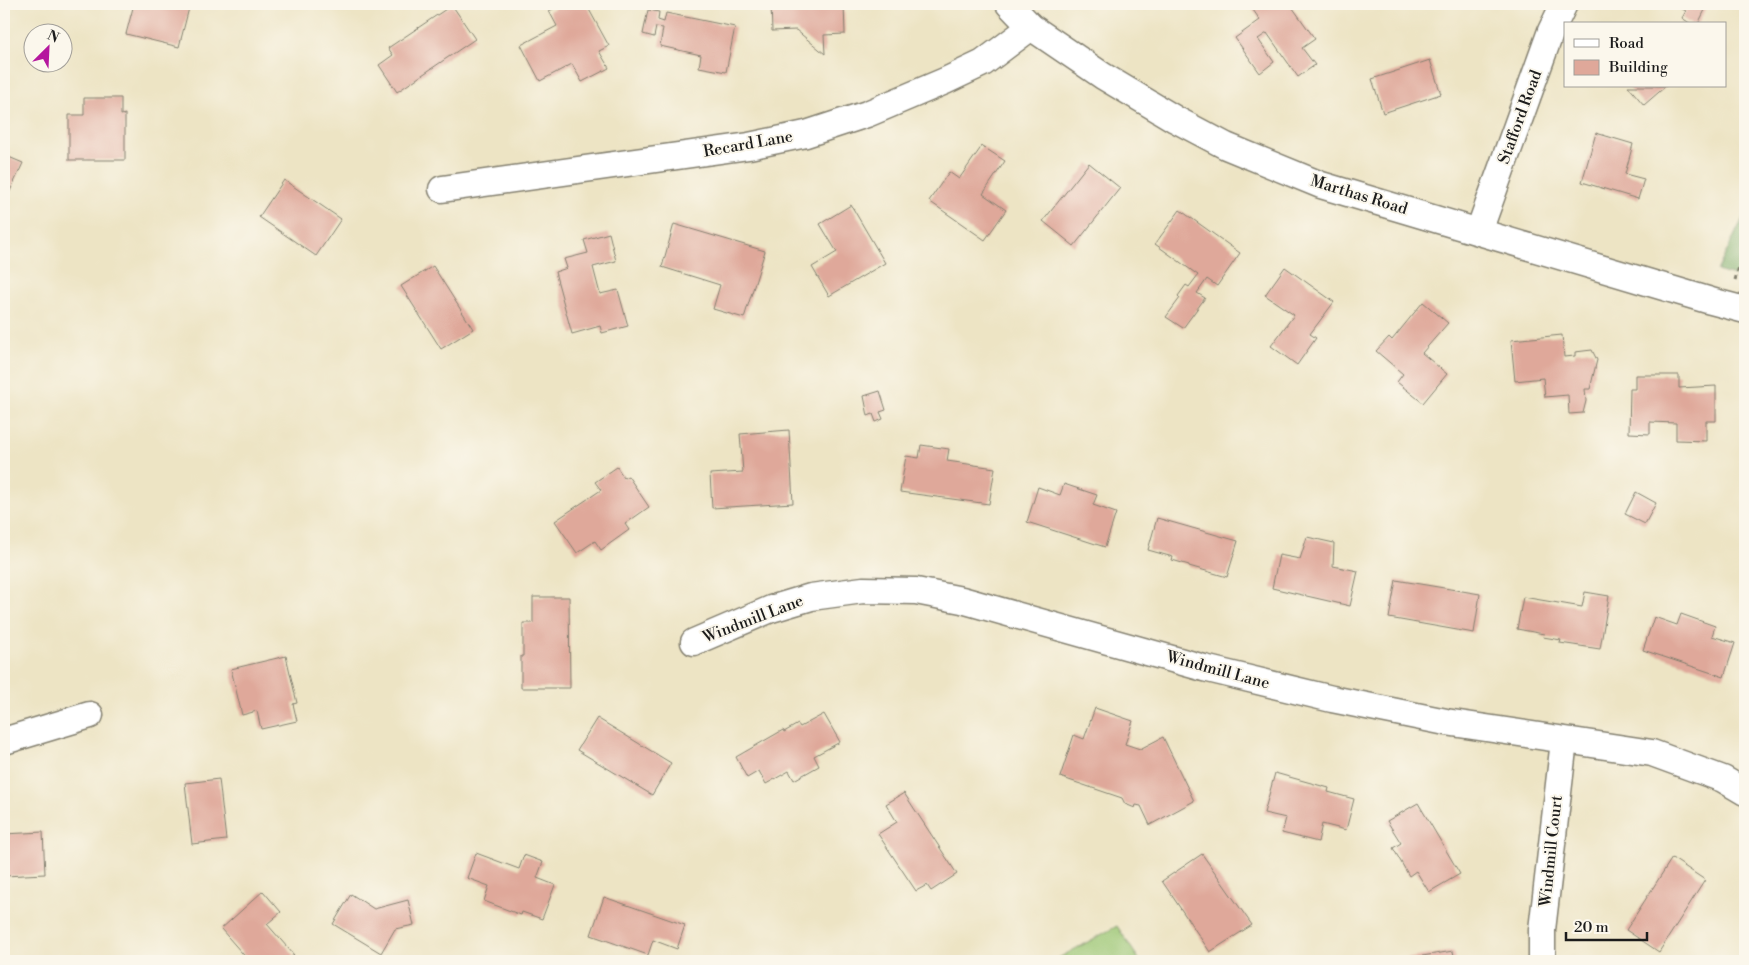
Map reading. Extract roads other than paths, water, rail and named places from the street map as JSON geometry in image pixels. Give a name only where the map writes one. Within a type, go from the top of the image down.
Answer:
[{"type":"street","name":"Marthas Road","points":[[1009,4],[1030,27],[1103,76],[1175,119],[1226,146],[1321,185],[1745,310]]},
{"type":"street","name":"Stafford Road","points":[[1479,231],[1551,31],[1564,4]]},
{"type":"street","name":"Recard Lane","points":[[442,189],[749,146],[806,134],[867,114],[945,81],[983,62],[1030,27]]},
{"type":"street","name":"Windmill Lane","points":[[694,642],[771,609],[811,597],[863,590],[916,591],[962,600],[1204,668],[1332,699],[1446,722],[1652,754],[1723,779],[1745,792]]},
{"type":"street","points":[[4,741],[90,715]]},
{"type":"street","name":"Windmill Court","points":[[1542,961],[1542,930],[1564,741]]}]
